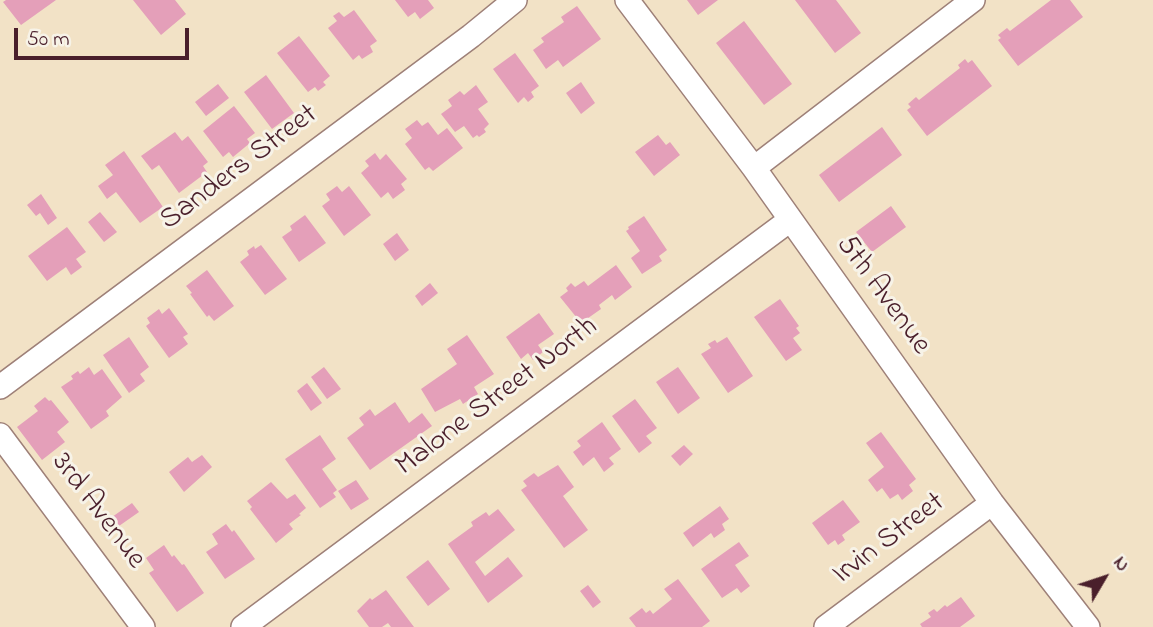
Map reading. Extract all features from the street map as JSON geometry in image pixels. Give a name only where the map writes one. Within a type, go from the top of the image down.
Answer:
[{"type":"street","name":"Sanders Street","points":[[0,387],[471,36],[515,0]]},
{"type":"street","name":"5th Avenue","points":[[627,0],[754,168],[992,503],[1088,627]]},
{"type":"street","points":[[754,168],[973,0]]},
{"type":"street","name":"Malone Street North","points":[[243,627],[790,220]]},
{"type":"street","name":"3rd Avenue","points":[[0,435],[143,627]]},
{"type":"street","name":"Irvin Street","points":[[826,627],[992,503]]},
{"type":"building","points":[[56,0],[21,25],[3,2]]},
{"type":"building","points":[[133,0],[175,0],[186,14],[161,35]]},
{"type":"building","points":[[395,0],[428,0],[434,8],[420,19],[415,12],[408,17]]},
{"type":"building","points":[[687,0],[718,0],[698,15]]},
{"type":"building","points":[[795,0],[836,0],[861,33],[835,53]]},
{"type":"building","points":[[1051,0],[1070,0],[1083,17],[1018,66],[998,40],[1001,38],[998,35],[1007,28],[1010,31]]},
{"type":"building","points":[[577,6],[601,39],[563,67],[558,60],[546,69],[533,50],[544,42],[541,38],[564,22],[561,17]]},
{"type":"building","points":[[354,10],[377,41],[370,46],[373,52],[362,59],[359,55],[353,60],[328,28],[337,21],[333,16],[339,12],[344,17]]},
{"type":"building","points":[[744,21],[792,84],[764,105],[716,43]]},
{"type":"building","points":[[299,36],[330,76],[323,82],[326,85],[318,91],[315,87],[308,92],[277,53]]},
{"type":"building","points":[[515,53],[539,86],[531,92],[534,97],[528,102],[524,97],[518,103],[493,69]]},
{"type":"building","points":[[965,59],[968,63],[972,60],[992,86],[927,136],[907,110],[911,107],[908,104],[916,97],[919,100],[960,68],[958,65]]},
{"type":"building","points":[[266,75],[294,113],[272,129],[244,92]]},
{"type":"building","points":[[581,82],[595,103],[581,114],[566,93]]},
{"type":"building","points":[[218,84],[229,98],[206,116],[195,102]]},
{"type":"building","points":[[476,85],[488,102],[478,109],[489,124],[484,129],[486,132],[473,138],[464,126],[455,132],[441,114],[452,106],[448,100],[460,91],[464,95]]},
{"type":"building","points":[[234,106],[255,133],[247,139],[250,143],[233,157],[229,152],[223,157],[203,131]]},
{"type":"building","points":[[417,120],[422,126],[428,122],[438,135],[447,128],[463,148],[433,171],[429,167],[425,170],[405,144],[412,138],[405,129]]},
{"type":"building","points":[[882,127],[902,155],[839,202],[819,175]]},
{"type":"building","points":[[175,132],[182,141],[188,136],[208,162],[203,166],[207,172],[179,193],[159,165],[152,170],[141,156]]},
{"type":"building","points":[[658,135],[666,145],[670,142],[680,155],[654,176],[635,152]]},
{"type":"building","points":[[124,151],[163,207],[140,223],[116,192],[107,199],[98,186],[113,175],[105,165]]},
{"type":"building","points":[[375,153],[380,160],[386,154],[407,179],[401,184],[405,190],[393,199],[388,192],[381,198],[361,173],[369,166],[365,161]]},
{"type":"building","points":[[337,186],[342,192],[349,186],[371,215],[344,236],[322,206],[330,200],[326,194]]},
{"type":"building","points":[[41,194],[57,218],[48,225],[40,213],[36,216],[27,205]]},
{"type":"building","points":[[891,206],[906,227],[872,252],[856,232]]},
{"type":"building","points":[[100,212],[117,232],[104,242],[88,222]]},
{"type":"building","points":[[305,215],[326,243],[299,262],[282,237],[292,230],[290,226]]},
{"type":"building","points":[[644,216],[667,250],[659,256],[662,261],[642,274],[631,258],[640,251],[626,231]]},
{"type":"building","points":[[67,227],[86,252],[76,259],[82,267],[71,275],[66,267],[47,281],[28,256]]},
{"type":"building","points":[[397,233],[409,250],[395,261],[383,244]]},
{"type":"building","points":[[261,245],[287,279],[265,295],[240,262],[249,255],[247,251]]},
{"type":"building","points":[[616,265],[632,287],[615,300],[612,295],[599,305],[601,309],[581,323],[560,297],[568,291],[566,288],[571,283],[575,287],[584,281],[588,286]]},
{"type":"building","points":[[207,270],[234,306],[214,321],[209,315],[207,317],[186,286]]},
{"type":"building","points":[[430,283],[438,293],[422,306],[415,296]]},
{"type":"building","points":[[780,299],[799,326],[796,328],[800,333],[793,338],[802,350],[786,361],[754,317]]},
{"type":"building","points":[[169,308],[188,334],[183,337],[188,344],[169,358],[146,326],[150,323],[147,318],[159,309],[162,314]]},
{"type":"building","points":[[539,313],[554,334],[538,345],[543,352],[533,360],[528,353],[521,359],[506,337]]},
{"type":"building","points":[[467,335],[494,374],[474,387],[478,394],[463,404],[460,399],[435,412],[421,389],[457,364],[447,349]]},
{"type":"building","points":[[129,337],[149,367],[140,374],[145,381],[129,393],[103,355]]},
{"type":"building","points":[[727,337],[753,376],[728,393],[701,354],[711,348],[708,344],[715,340],[717,343]]},
{"type":"building","points":[[89,367],[94,375],[102,369],[122,397],[106,411],[109,416],[91,429],[61,387],[73,379],[71,376],[78,371],[80,374]]},
{"type":"building","points":[[324,367],[341,389],[327,399],[311,377]]},
{"type":"building","points":[[678,367],[700,398],[678,414],[656,382]]},
{"type":"building","points":[[307,383],[322,403],[311,411],[297,391]]},
{"type":"building","points":[[45,397],[51,400],[69,422],[57,432],[65,442],[42,460],[17,427],[38,411],[34,406]]},
{"type":"building","points":[[635,399],[657,428],[646,436],[652,443],[639,453],[612,416]]},
{"type":"building","points":[[395,402],[409,423],[422,413],[432,426],[370,470],[347,438],[364,425],[359,418],[370,409],[375,416]]},
{"type":"building","points":[[602,422],[621,449],[609,458],[614,464],[604,472],[594,457],[583,466],[573,452],[581,446],[577,441]]},
{"type":"building","points":[[881,432],[916,479],[909,485],[913,491],[902,500],[898,494],[890,499],[882,488],[877,492],[868,480],[884,467],[866,443]]},
{"type":"building","points":[[320,435],[336,459],[322,469],[337,490],[333,493],[336,497],[320,508],[285,459]]},
{"type":"building","points":[[684,445],[693,454],[680,466],[671,456]]},
{"type":"building","points":[[202,455],[212,467],[184,492],[169,472],[188,457],[192,462]]},
{"type":"building","points":[[558,465],[574,487],[563,496],[588,530],[564,548],[521,490],[527,486],[523,481],[534,473],[538,477]]},
{"type":"building","points":[[356,480],[369,499],[351,510],[338,491]]},
{"type":"building","points":[[271,482],[287,499],[295,494],[306,508],[289,524],[293,529],[276,543],[247,501]]},
{"type":"building","points":[[843,500],[860,522],[842,535],[845,540],[838,545],[835,540],[828,545],[812,523]]},
{"type":"building","points":[[132,503],[139,512],[119,526],[112,517]]},
{"type":"building","points":[[720,506],[729,519],[722,524],[725,530],[714,538],[711,533],[693,547],[683,533]]},
{"type":"building","points":[[498,509],[515,530],[475,562],[485,576],[508,557],[523,576],[488,603],[448,544],[473,526],[471,522],[486,512],[489,516]]},
{"type":"building","points":[[226,524],[232,532],[234,530],[255,559],[225,579],[206,552],[218,544],[212,534]]},
{"type":"building","points":[[739,542],[749,556],[735,565],[750,586],[741,593],[737,588],[722,598],[701,569]]},
{"type":"building","points":[[164,545],[172,557],[174,555],[184,564],[204,593],[177,612],[149,573],[154,570],[146,558]]},
{"type":"building","points":[[428,560],[450,589],[428,606],[406,577]]},
{"type":"building","points":[[678,579],[710,621],[702,627],[636,627],[629,618],[642,608],[646,613],[650,610],[653,614],[672,599],[664,589]]},
{"type":"building","points":[[588,585],[601,602],[593,608],[580,591]]},
{"type":"building","points":[[386,590],[414,627],[391,627],[388,623],[382,627],[369,627],[357,611],[370,598],[372,600]]},
{"type":"building","points":[[961,597],[975,616],[960,627],[922,627],[920,624],[931,617],[928,613],[934,609],[937,612]]}]
